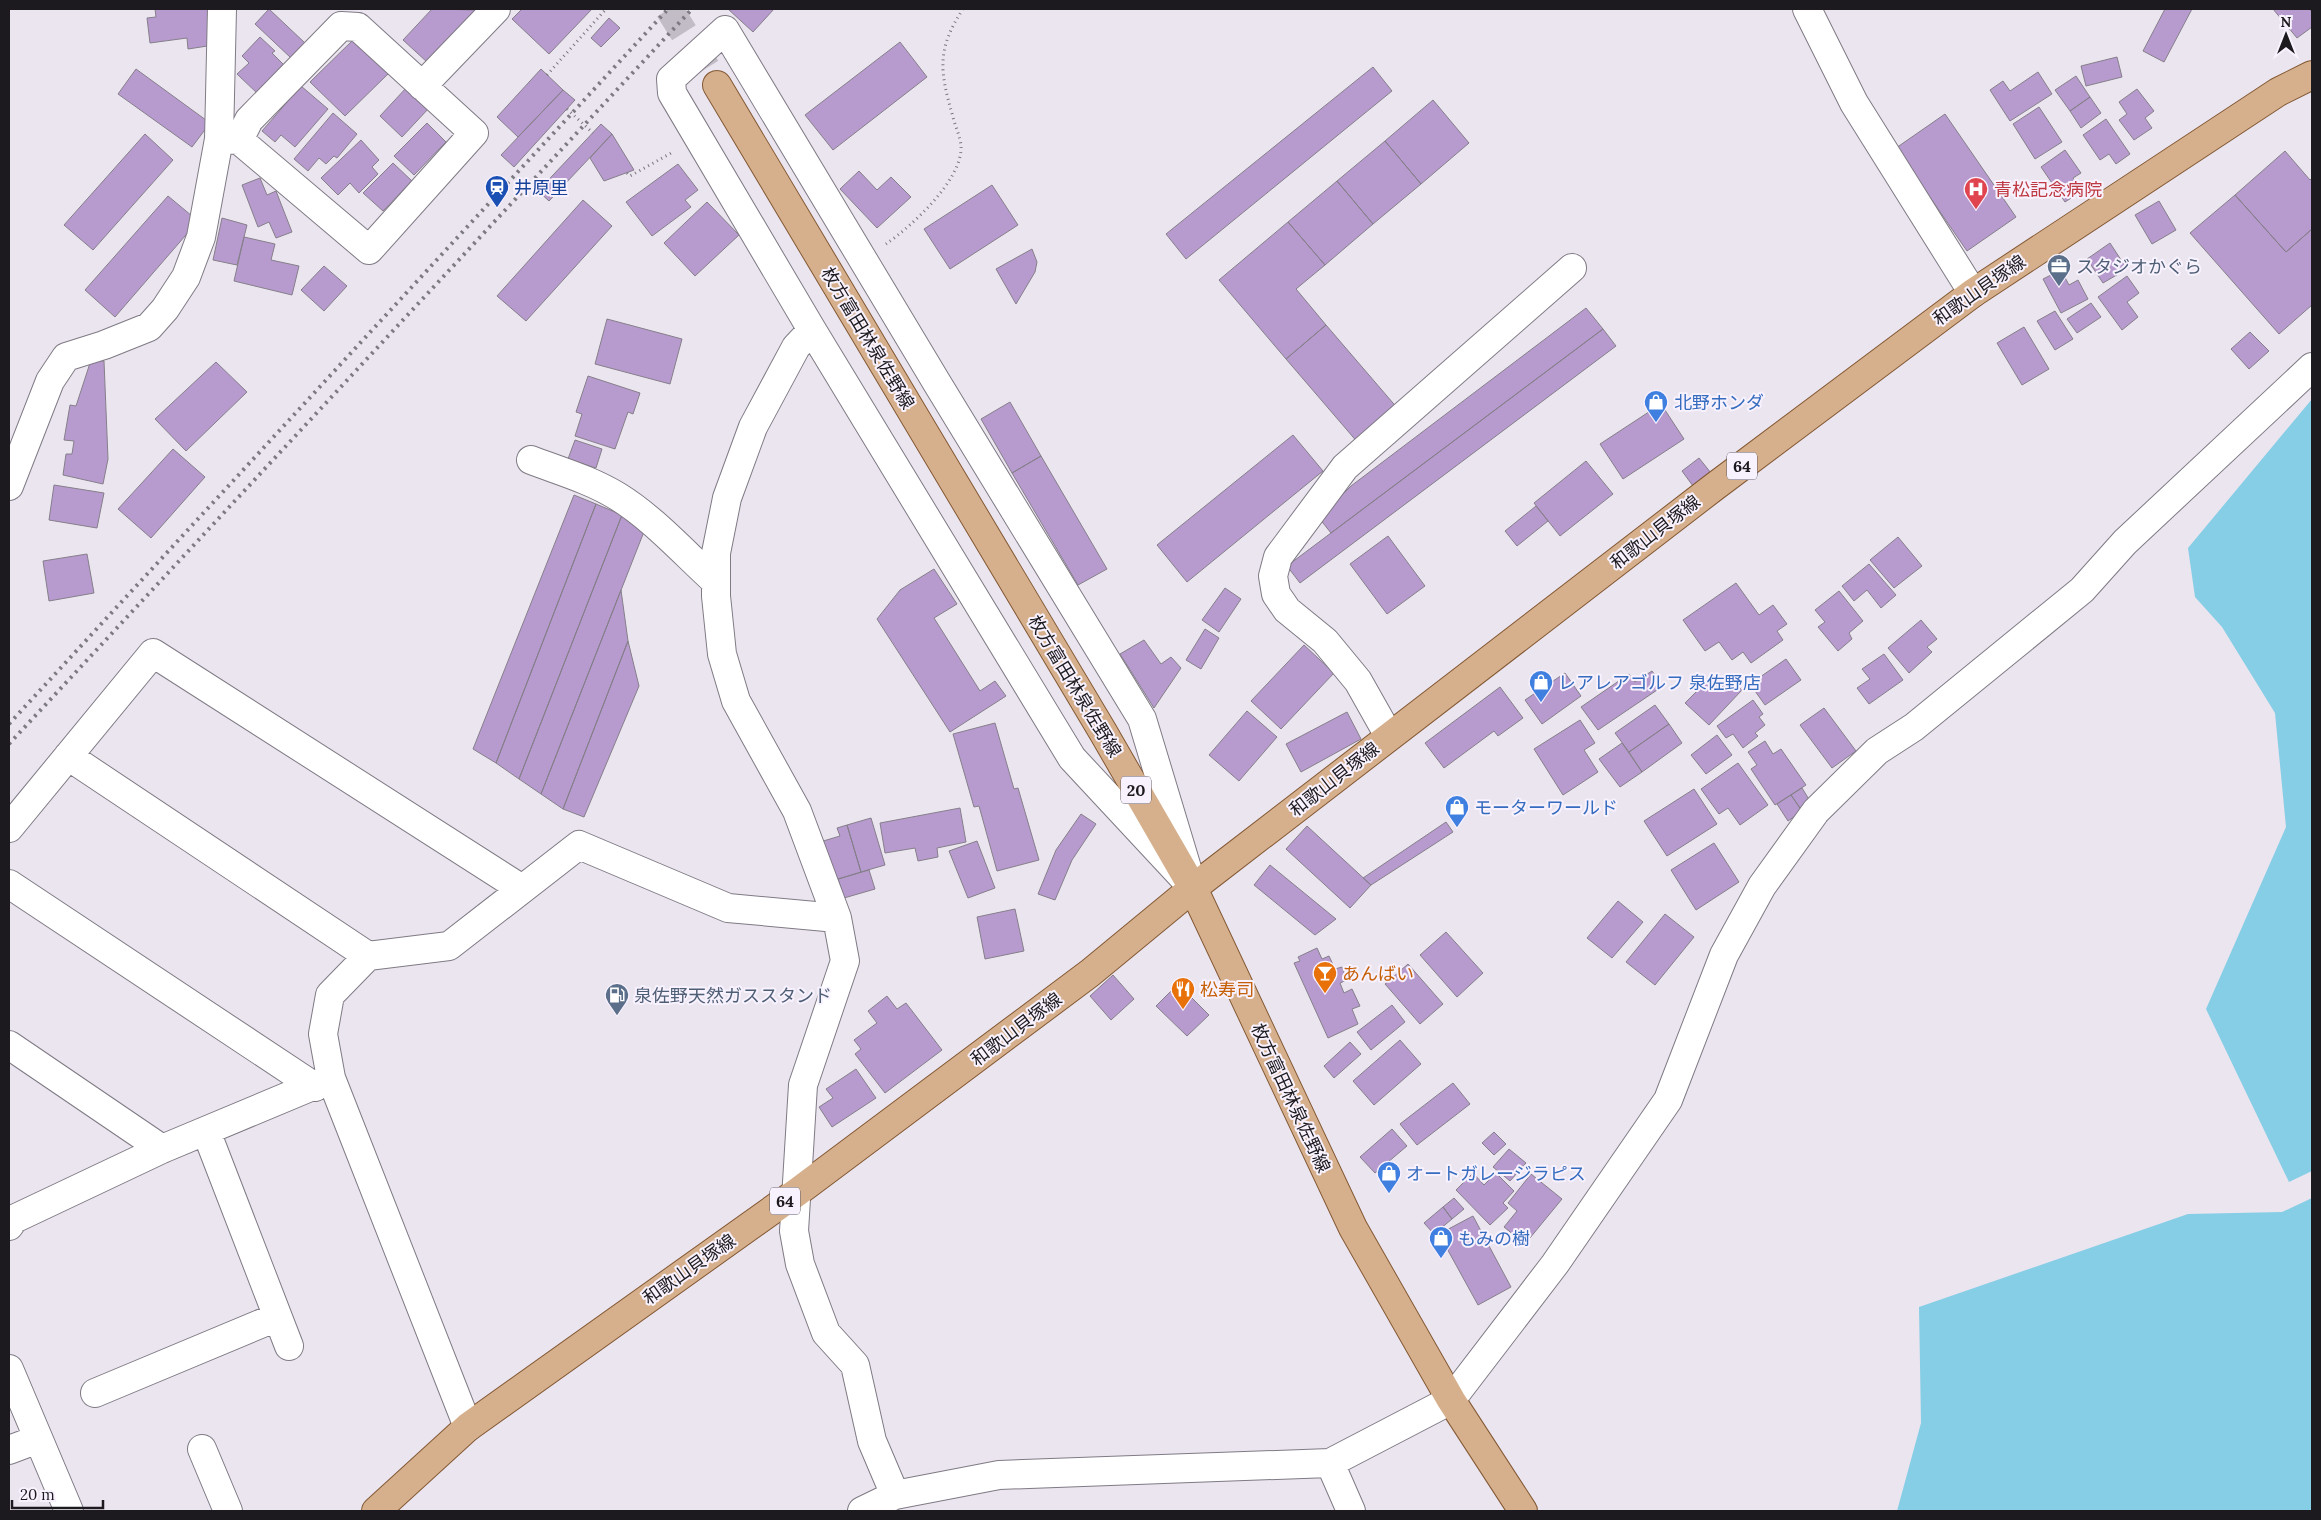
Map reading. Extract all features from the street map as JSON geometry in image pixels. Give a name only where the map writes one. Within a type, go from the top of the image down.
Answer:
[{"type":"main road","name":"和歌山貝塚線","points":[[376,1511],[468,1426],[796,1193],[1090,974],[1193,888],[1714,487],[1973,292],[2278,92],[2312,75]]},
{"type":"main road","name":"枚方富田林泉佐野線","points":[[717,85],[1103,732],[1193,888],[1353,1228],[1451,1400],[1523,1511]]},
{"type":"street","points":[[9,486],[50,381],[66,357],[104,345],[150,326],[165,309],[186,277],[201,237],[229,140],[222,9]]},
{"type":"street","points":[[422,86],[496,9]]},
{"type":"street","points":[[1807,9],[1854,103],[1973,292]]},
{"type":"street","points":[[341,26],[358,27],[474,133],[369,250],[229,140],[341,26]]},
{"type":"street","points":[[725,30],[1142,719],[1193,888],[1072,758],[812,330],[672,93],[671,79],[725,30]]},
{"type":"street","points":[[1390,736],[1358,681],[1325,641],[1287,610],[1276,594],[1273,576],[1278,557],[1345,467],[1572,268]]},
{"type":"street","points":[[812,330],[796,347],[753,428],[727,498],[716,553],[716,582],[722,654],[736,702],[797,811],[836,918],[845,961],[803,1085],[794,1231],[800,1264],[826,1333],[855,1365],[872,1441],[895,1495]]},
{"type":"street","points":[[862,1511],[895,1495],[999,1475],[1330,1463],[1451,1400],[1555,1264],[1668,1100],[1724,955],[1762,886],[1816,811],[1877,751],[1914,727],[2082,590],[2125,542],[2312,366]]},
{"type":"street","points":[[531,460],[584,480],[617,496],[646,518],[716,582]]},
{"type":"street","points":[[9,828],[153,653],[522,889]]},
{"type":"street","points":[[68,756],[368,956]]},
{"type":"street","points":[[468,1426],[323,1083],[323,1034],[330,995],[368,956],[449,946],[579,845],[728,908],[836,918]]},
{"type":"street","points":[[9,884],[323,1083]]},
{"type":"street","points":[[9,1045],[162,1148]]},
{"type":"street","points":[[10,1220],[162,1148],[323,1083]]},
{"type":"street","points":[[206,1131],[289,1346]]},
{"type":"street","points":[[95,1393],[277,1318]]},
{"type":"street","points":[[9,1369],[70,1511]]},
{"type":"street","points":[[9,1450],[38,1439]]},
{"type":"street","points":[[202,1449],[228,1511]]},
{"type":"street","points":[[1330,1463],[1351,1511]]},
{"type":"path","points":[[547,75],[606,9]]},
{"type":"path","points":[[863,260],[903,232],[936,197],[958,168],[961,146],[942,82],[942,56],[949,30],[963,9]]},
{"type":"path","points":[[567,109],[593,133]]},
{"type":"path","points":[[627,173],[630,176],[697,137]]},
{"type":"water","points":[[2312,399],[2312,1171],[2289,1182],[2206,1009],[2286,827],[2275,713],[2222,627],[2195,597],[2188,548]]},
{"type":"water","points":[[2312,1198],[2312,1511],[1897,1511],[1921,1423],[1919,1307],[2188,1214],[2282,1212]]},
{"type":"building","points":[[155,9],[209,9],[214,45],[188,49],[187,38],[150,43],[147,18],[156,17]]},
{"type":"building","points":[[269,9],[305,43],[291,58],[255,24]]},
{"type":"building","points":[[432,9],[478,10],[427,62],[403,40]]},
{"type":"building","points":[[522,9],[592,9],[549,54],[512,19]]},
{"type":"building","points":[[728,9],[774,9],[753,32]]},
{"type":"building","points":[[2165,9],[2192,9],[2164,62],[2143,51]]},
{"type":"building","points":[[2273,9],[2309,9],[2312,12],[2312,27],[2297,38]]},
{"type":"building","points":[[609,18],[620,28],[601,47],[591,38]]},
{"type":"building","points":[[260,37],[275,51],[272,53],[285,66],[258,94],[237,74],[249,63],[242,56]]},
{"type":"building","points":[[354,39],[389,73],[345,116],[310,82]]},
{"type":"building","points":[[900,42],[927,77],[833,150],[805,115]]},
{"type":"building","points":[[2117,57],[2122,77],[2086,86],[2081,66]]},
{"type":"building","points":[[1373,67],[1392,91],[1186,259],[1166,234]]},
{"type":"building","points":[[136,69],[210,123],[192,147],[118,94]]},
{"type":"building","points":[[541,69],[563,90],[518,137],[497,117]]},
{"type":"building","points":[[2038,72],[2052,94],[2010,121],[1990,90],[2003,81],[2010,91]]},
{"type":"building","points":[[2076,76],[2090,97],[2070,111],[2055,90]]},
{"type":"building","points":[[301,86],[328,109],[295,147],[281,135],[275,142],[262,131]]},
{"type":"building","points":[[407,87],[429,108],[402,137],[380,116]]},
{"type":"building","points":[[2137,89],[2154,111],[2145,118],[2152,128],[2134,140],[2119,120],[2127,114],[2119,102]]},
{"type":"building","points":[[563,90],[575,100],[514,167],[501,155]]},
{"type":"building","points":[[2090,97],[2101,113],[2081,128],[2070,111]]},
{"type":"building","points":[[1433,100],[1469,143],[1421,184],[1385,141]]},
{"type":"building","points":[[2039,107],[2062,142],[2035,159],[2013,124]]},
{"type":"building","points":[[333,113],[357,134],[337,158],[334,156],[326,164],[319,158],[308,171],[294,159]]},
{"type":"building","points":[[1945,114],[2016,217],[1967,251],[1896,148]]},
{"type":"building","points":[[2106,119],[2130,154],[2116,164],[2109,154],[2100,160],[2083,135]]},
{"type":"building","points":[[427,123],[446,142],[414,175],[394,156]]},
{"type":"building","points":[[601,124],[612,134],[549,201],[538,191]]},
{"type":"building","points":[[145,134],[173,160],[93,250],[64,225]]},
{"type":"building","points":[[612,134],[634,170],[604,181],[590,158]]},
{"type":"building","points":[[361,140],[379,160],[372,167],[378,174],[359,193],[350,183],[338,195],[321,178]]},
{"type":"building","points":[[1385,141],[1421,184],[1373,224],[1337,181]]},
{"type":"building","points":[[2065,150],[2081,173],[2073,178],[2082,191],[2065,202],[2041,167]]},
{"type":"building","points":[[2285,151],[2310,180],[2312,178],[2312,229],[2286,252],[2235,195]]},
{"type":"building","points":[[393,163],[412,181],[383,211],[363,193]]},
{"type":"building","points":[[678,164],[698,190],[685,200],[691,207],[652,236],[626,202]]},
{"type":"building","points":[[859,171],[877,190],[891,177],[911,197],[877,228],[840,189]]},
{"type":"building","points":[[260,178],[267,195],[276,191],[292,232],[276,238],[269,222],[258,227],[242,185]]},
{"type":"building","points":[[1337,181],[1373,224],[1325,265],[1288,222]]},
{"type":"building","points":[[992,185],[1018,225],[950,269],[924,229]]},
{"type":"building","points":[[2235,195],[2286,252],[2312,229],[2312,305],[2279,334],[2190,233]]},
{"type":"building","points":[[168,196],[198,221],[115,317],[85,290]]},
{"type":"building","points":[[583,200],[612,226],[526,321],[497,296]]},
{"type":"building","points":[[2159,201],[2176,230],[2152,244],[2135,215]]},
{"type":"building","points":[[707,202],[739,235],[695,276],[664,243]]},
{"type":"building","points":[[222,218],[247,225],[237,265],[213,260]]},
{"type":"building","points":[[1288,222],[1325,265],[1296,289],[1326,325],[1286,359],[1219,280]]},
{"type":"building","points":[[244,237],[275,244],[271,260],[299,266],[292,295],[234,281]]},
{"type":"building","points":[[2110,243],[2127,269],[2103,283],[2087,259]]},
{"type":"building","points":[[1032,249],[1037,262],[1035,272],[1016,304],[996,269]]},
{"type":"building","points":[[324,266],[347,286],[324,311],[301,290]]},
{"type":"building","points":[[2061,270],[2069,285],[2078,280],[2088,299],[2061,313],[2043,279]]},
{"type":"building","points":[[2127,276],[2139,293],[2127,302],[2138,317],[2122,330],[2098,297]]},
{"type":"building","points":[[2091,303],[2101,317],[2077,333],[2067,319]]},
{"type":"building","points":[[1586,308],[1603,329],[1331,533],[1319,518],[1351,486]]},
{"type":"building","points":[[2055,311],[2073,339],[2055,350],[2037,321]]},
{"type":"building","points":[[607,319],[682,339],[670,384],[595,364]]},
{"type":"building","points":[[1326,325],[1399,410],[1359,444],[1286,359]]},
{"type":"building","points":[[2024,327],[2049,369],[2022,385],[1997,343]]},
{"type":"building","points":[[1603,329],[1616,346],[1300,583],[1287,566]]},
{"type":"building","points":[[2250,332],[2269,351],[2249,369],[2231,349]]},
{"type":"building","points":[[91,360],[104,361],[108,459],[103,484],[63,475],[66,454],[72,454],[74,441],[64,440],[70,405],[76,406]]},
{"type":"building","points":[[216,362],[247,392],[186,451],[155,419]]},
{"type":"building","points":[[588,376],[640,393],[633,414],[628,412],[615,449],[575,436],[582,414],[576,412]]},
{"type":"building","points":[[1010,402],[1041,456],[1012,473],[981,419]]},
{"type":"building","points":[[1661,404],[1684,439],[1623,479],[1600,444]]},
{"type":"building","points":[[1293,435],[1323,471],[1187,582],[1157,545]]},
{"type":"building","points":[[575,440],[602,449],[596,468],[568,459]]},
{"type":"building","points":[[173,449],[205,477],[151,538],[118,509]]},
{"type":"building","points":[[1041,456],[1107,569],[1078,585],[1012,473]]},
{"type":"building","points":[[1699,458],[1711,473],[1693,486],[1682,471]]},
{"type":"building","points":[[1586,461],[1613,494],[1560,536],[1534,503]]},
{"type":"building","points":[[54,485],[104,493],[97,528],[49,520]]},
{"type":"building","points":[[574,495],[596,504],[496,763],[473,749]]},
{"type":"building","points":[[596,504],[622,515],[519,779],[496,763]]},
{"type":"building","points":[[1536,506],[1548,521],[1517,546],[1505,531]]},
{"type":"building","points":[[622,515],[647,524],[541,794],[519,779]]},
{"type":"building","points":[[1388,536],[1425,586],[1387,614],[1350,564]]},
{"type":"building","points":[[1898,537],[1922,566],[1894,588],[1870,560]]},
{"type":"building","points":[[87,554],[94,593],[49,601],[43,561]]},
{"type":"building","points":[[1869,564],[1896,595],[1881,608],[1867,590],[1854,601],[1842,586]]},
{"type":"building","points":[[934,569],[957,604],[934,618],[980,691],[995,681],[1006,696],[950,732],[877,619],[900,590]]},
{"type":"building","points":[[1736,583],[1759,615],[1773,605],[1787,624],[1777,631],[1783,640],[1751,663],[1743,652],[1732,660],[1719,642],[1705,651],[1683,620]]},
{"type":"building","points":[[1225,588],[1241,599],[1219,632],[1202,620]]},
{"type":"building","points":[[621,590],[628,641],[563,809],[541,794]]},
{"type":"building","points":[[1839,591],[1863,621],[1849,633],[1852,639],[1838,651],[1818,627],[1825,622],[1815,610]]},
{"type":"building","points":[[1921,620],[1937,639],[1927,647],[1932,652],[1909,673],[1888,648]]},
{"type":"building","points":[[1205,629],[1219,638],[1201,669],[1186,660]]},
{"type":"building","points":[[1144,640],[1161,664],[1171,657],[1181,668],[1154,708],[1120,654]]},
{"type":"building","points":[[628,641],[639,686],[584,817],[563,809]]},
{"type":"building","points":[[1304,645],[1334,673],[1281,729],[1251,701]]},
{"type":"building","points":[[1884,654],[1903,680],[1869,704],[1857,688],[1870,679],[1862,669]]},
{"type":"building","points":[[1786,659],[1801,680],[1765,705],[1750,684]]},
{"type":"building","points":[[1652,671],[1663,686],[1598,730],[1581,707],[1629,674],[1635,682]]},
{"type":"building","points":[[1565,673],[1581,696],[1542,724],[1525,700]]},
{"type":"building","points":[[1710,678],[1721,688],[1730,679],[1742,690],[1709,725],[1685,703]]},
{"type":"building","points":[[1500,687],[1523,718],[1498,736],[1494,731],[1444,768],[1425,743]]},
{"type":"building","points":[[1753,700],[1763,714],[1759,717],[1765,725],[1755,733],[1758,736],[1743,748],[1733,734],[1726,738],[1717,726]]},
{"type":"building","points":[[1655,705],[1669,724],[1629,752],[1615,733]]},
{"type":"building","points":[[1824,708],[1856,751],[1832,768],[1800,725]]},
{"type":"building","points":[[1247,711],[1277,737],[1239,781],[1209,755]]},
{"type":"building","points":[[1347,712],[1361,739],[1301,772],[1286,744]]},
{"type":"building","points":[[1580,720],[1595,743],[1584,750],[1598,772],[1563,795],[1534,749]]},
{"type":"building","points":[[995,723],[1014,789],[1018,788],[1039,860],[997,871],[979,806],[974,807],[953,734]]},
{"type":"building","points":[[1669,724],[1682,743],[1642,772],[1629,752]]},
{"type":"building","points":[[1717,735],[1732,755],[1706,774],[1691,755]]},
{"type":"building","points":[[1765,741],[1773,754],[1781,749],[1806,785],[1775,805],[1751,769],[1757,765],[1748,752]]},
{"type":"building","points":[[1622,743],[1642,772],[1620,787],[1599,759]]},
{"type":"building","points":[[1738,763],[1768,805],[1740,825],[1728,808],[1719,814],[1701,789]]},
{"type":"building","points":[[1802,788],[1810,801],[1800,808],[1791,795]]},
{"type":"building","points":[[1694,789],[1717,824],[1667,856],[1644,821]]},
{"type":"building","points":[[1791,795],[1802,811],[1788,821],[1777,804]]},
{"type":"building","points":[[960,808],[966,842],[937,848],[938,857],[918,861],[915,848],[885,853],[880,823]]},
{"type":"building","points":[[1081,814],[1096,824],[1072,860],[1055,900],[1038,894],[1056,850]]},
{"type":"building","points":[[871,818],[885,865],[861,872],[847,825]]},
{"type":"building","points":[[1446,822],[1453,832],[1371,885],[1363,878]]},
{"type":"building","points":[[847,825],[861,872],[832,881],[820,842],[840,836],[837,828]]},
{"type":"building","points":[[1307,826],[1371,885],[1350,908],[1286,849]]},
{"type":"building","points":[[977,841],[995,888],[968,898],[949,851]]},
{"type":"building","points":[[1714,843],[1739,882],[1696,910],[1671,870]]},
{"type":"building","points":[[1270,865],[1336,919],[1315,935],[1254,885]]},
{"type":"building","points":[[869,870],[875,889],[844,898],[838,879]]},
{"type":"building","points":[[1618,901],[1643,922],[1612,958],[1587,938]]},
{"type":"building","points":[[1015,909],[1024,951],[985,959],[977,917]]},
{"type":"building","points":[[1665,914],[1694,937],[1655,985],[1626,962]]},
{"type":"building","points":[[1446,932],[1483,973],[1457,997],[1420,955]]},
{"type":"building","points":[[1317,948],[1322,959],[1329,956],[1335,969],[1342,967],[1347,980],[1340,983],[1344,993],[1352,989],[1360,1006],[1352,1009],[1358,1024],[1328,1038],[1294,963],[1300,961],[1298,957]]},
{"type":"building","points":[[1408,964],[1443,1004],[1420,1024],[1385,984]]},
{"type":"building","points":[[1113,975],[1134,999],[1111,1020],[1090,996]]},
{"type":"building","points":[[1178,984],[1209,1015],[1187,1036],[1156,1006]]},
{"type":"building","points":[[887,996],[897,1009],[906,1003],[942,1050],[885,1093],[855,1054],[861,1049],[854,1040],[877,1023],[868,1011]]},
{"type":"building","points":[[1392,1005],[1405,1022],[1371,1050],[1357,1032]]},
{"type":"building","points":[[1400,1040],[1421,1064],[1374,1105],[1353,1081]]},
{"type":"building","points":[[1350,1042],[1361,1054],[1334,1078],[1324,1066]]},
{"type":"building","points":[[856,1069],[876,1098],[832,1127],[819,1107],[833,1098],[826,1089]]},
{"type":"building","points":[[1453,1083],[1470,1104],[1417,1145],[1400,1124]]},
{"type":"building","points":[[1392,1129],[1407,1146],[1375,1173],[1360,1157]]},
{"type":"building","points":[[1494,1132],[1506,1144],[1494,1155],[1482,1143]]},
{"type":"building","points":[[1509,1149],[1526,1163],[1510,1181],[1493,1167]]},
{"type":"building","points":[[1473,1173],[1484,1185],[1496,1173],[1514,1191],[1503,1203],[1508,1208],[1490,1225],[1456,1190]]},
{"type":"building","points":[[1531,1174],[1562,1199],[1525,1244],[1504,1227],[1517,1211],[1508,1203]]},
{"type":"building","points":[[1454,1198],[1464,1209],[1452,1219],[1443,1207]]},
{"type":"building","points":[[1443,1207],[1452,1219],[1434,1234],[1424,1223]]},
{"type":"building","points":[[1473,1216],[1511,1287],[1478,1305],[1439,1234]]},
{"type":"tunnel","points":[[669,9],[717,85]]},
{"type":"railway","points":[[9,724],[668,9]]},
{"type":"railway","points":[[9,744],[692,9]]},
{"type":"place","name":"井原里","points":[[497,208]]},
{"type":"place","name":"青松記念病院","points":[[1976,210]]},
{"type":"place","name":"スタジオかぐら","points":[[2059,287]]},
{"type":"place","name":"北野ホンダ","points":[[1656,423]]},
{"type":"place","name":"レアレアゴルフ 泉佐野店","points":[[1541,703]]},
{"type":"place","name":"モーターワールド","points":[[1457,828]]},
{"type":"place","name":"あんばい","points":[[1325,994]]},
{"type":"place","name":"松寿司","points":[[1183,1010]]},
{"type":"place","name":"泉佐野天然ガススタンド","points":[[617,1016]]},
{"type":"place","name":"オートガレージラピス","points":[[1389,1194]]},
{"type":"place","name":"もみの樹","points":[[1441,1259]]}]
